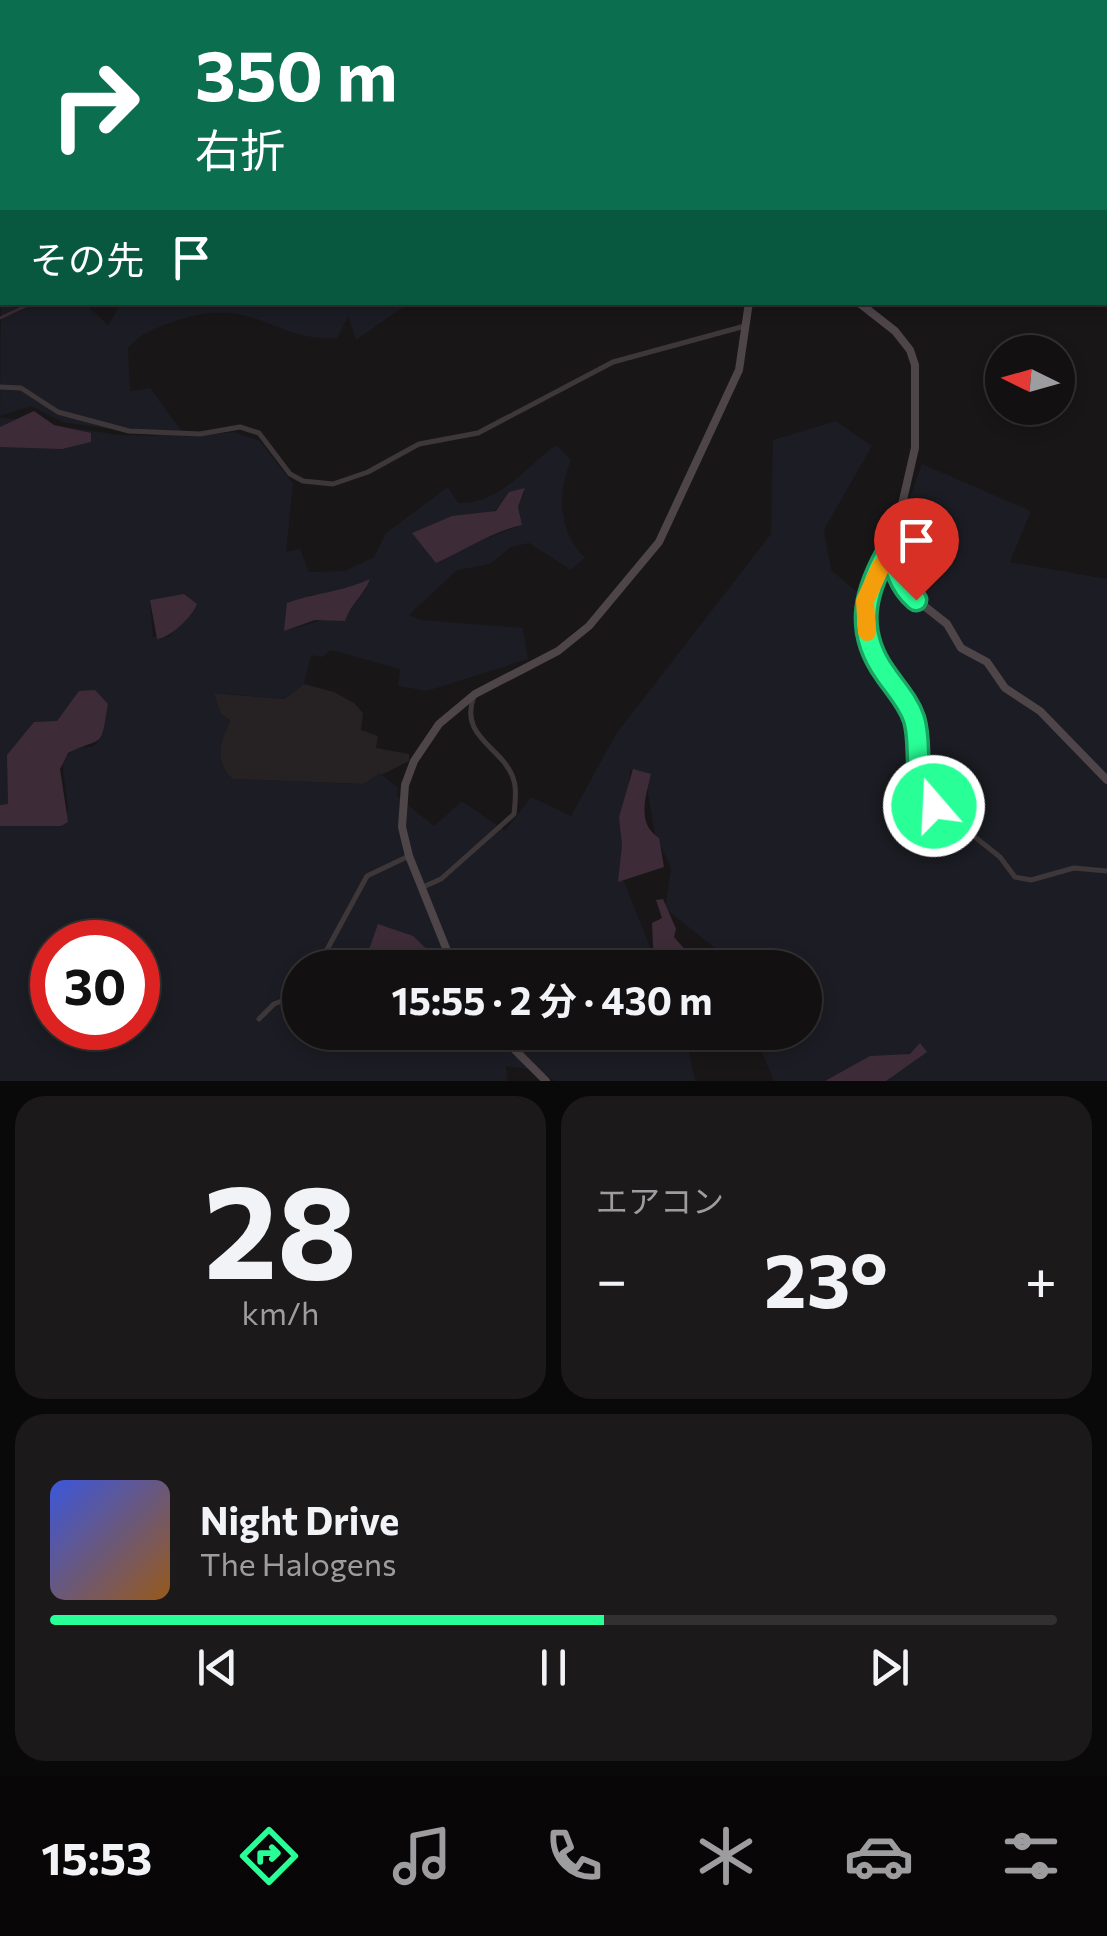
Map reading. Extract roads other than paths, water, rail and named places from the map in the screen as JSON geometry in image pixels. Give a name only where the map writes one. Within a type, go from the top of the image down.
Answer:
[{"type":"street","points":[[447,950],[409,856],[402,803],[414,760],[439,724],[475,694],[558,652],[589,626],[659,542],[740,370],[750,305]]},
{"type":"street","points":[[862,305],[895,332],[910,350],[915,366],[913,460],[892,544],[865,601],[863,616],[880,666],[912,714],[926,798],[1021,879],[1074,868],[1107,871]]},
{"type":"street","points":[[4,387],[21,388],[58,412],[130,431],[200,434],[240,427],[259,433],[290,474],[303,482],[332,484],[368,472],[418,444],[490,427],[613,362],[746,326]]},
{"type":"street","points":[[892,544],[904,590],[947,624],[961,648],[987,662],[1005,688],[1040,711],[1107,780]]},
{"type":"street","points":[[423,887],[441,879],[514,814],[515,788],[509,768],[482,744],[472,722],[469,709],[475,694]]},
{"type":"street","points":[[327,950],[367,876],[409,856]]},
{"type":"street","points":[[259,1019],[282,1001]]},
{"type":"street","points":[[515,1050],[546,1081]]},
{"type":"waterway","points":[[0,318],[28,305]]}]
